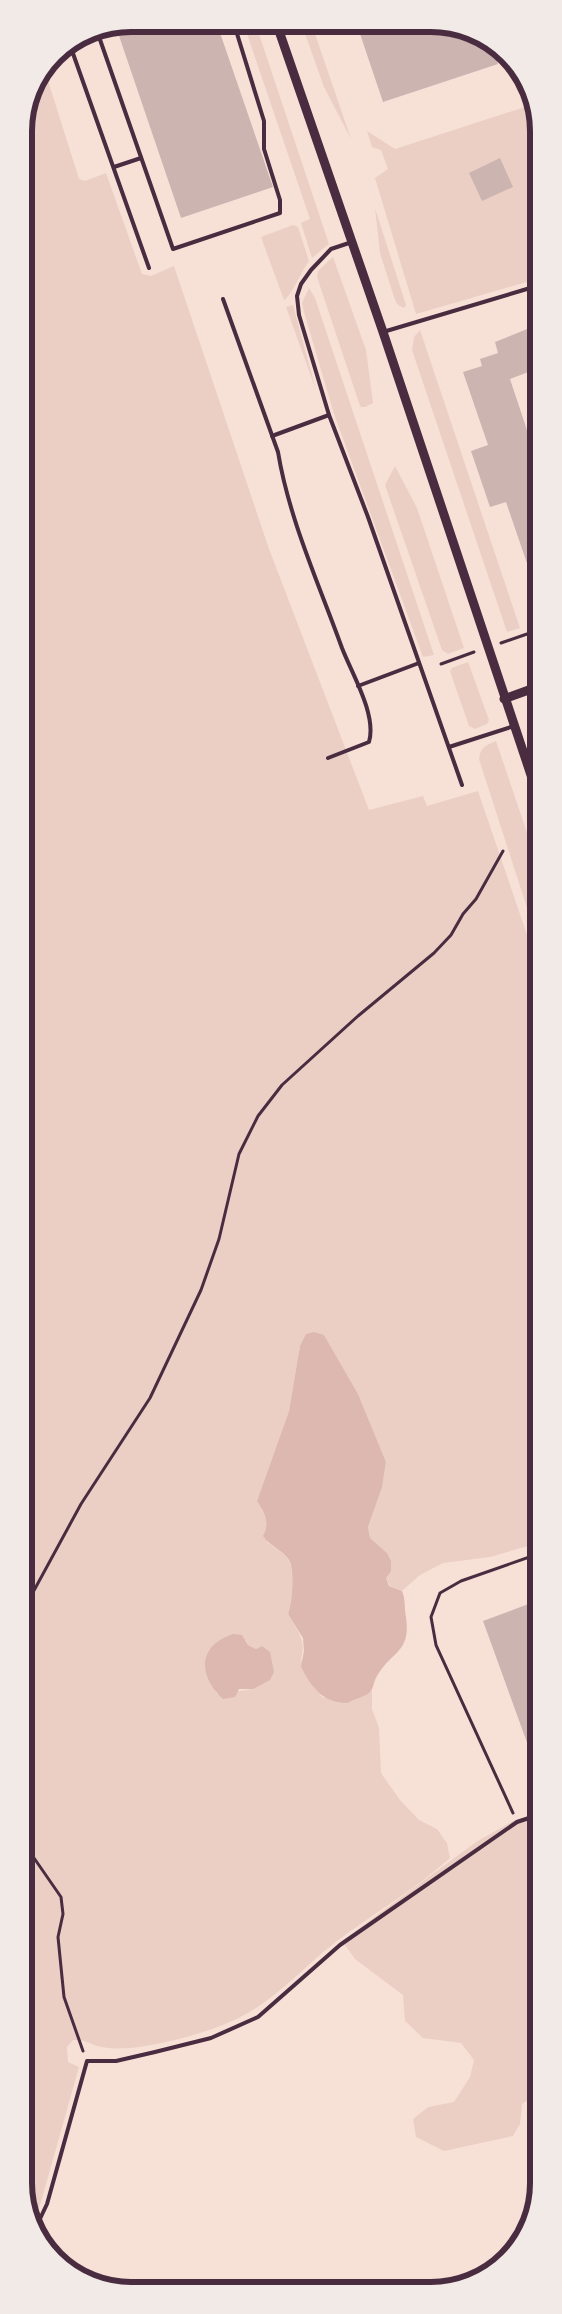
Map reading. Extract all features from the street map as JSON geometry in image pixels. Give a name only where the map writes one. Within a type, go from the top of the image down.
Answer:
[{"type":"street","points":[[280,32],[383,332],[530,772]]},
{"type":"street","points":[[504,699],[530,691]]},
{"type":"lane","points":[[99,38],[173,249],[280,213],[280,200],[264,150],[264,121],[237,33]]},
{"type":"lane","points":[[73,52],[149,268]]},
{"type":"lane","points":[[114,167],[141,158]]},
{"type":"lane","points":[[352,242],[331,249],[311,270],[301,284],[297,296],[299,315],[330,415],[462,785]]},
{"type":"lane","points":[[383,332],[530,288]]},
{"type":"lane","points":[[223,299],[272,436],[296,521],[367,707],[372,732],[370,742],[328,758]]},
{"type":"lane","points":[[272,436],[330,415]]},
{"type":"lane","points":[[358,686],[420,663]]},
{"type":"lane","points":[[449,747],[514,726]]},
{"type":"lane","points":[[40,2219],[47,2204],[87,2061],[116,2061],[211,2038],[258,2017],[340,1945],[517,1822],[529,1818]]},
{"type":"path","points":[[32,1592],[81,1504],[150,1398],[201,1290],[219,1239],[239,1154],[258,1116],[282,1085],[358,1016],[434,953],[451,935],[463,914],[476,899],[503,851]]},
{"type":"path","points":[[517,1822],[436,1645],[431,1617],[440,1593],[461,1581],[529,1557]]},
{"type":"path","points":[[32,1855],[61,1897],[62,1914],[58,1937],[64,1997],[87,2061]]},
{"type":"shaded area","points":[[305,32],[315,32],[351,139],[324,87]]},
{"type":"shaded area","points":[[247,33],[259,33],[329,244],[312,258],[301,223],[310,219]]},
{"type":"shaded area","points":[[48,79],[79,179],[85,181],[106,173],[142,274],[151,276],[174,266],[269,549],[369,810],[423,796],[427,806],[478,791],[530,942],[529,1546],[490,1557],[443,1563],[420,1575],[402,1591],[390,1586],[386,1578],[387,1553],[370,1538],[368,1527],[382,1486],[386,1462],[358,1394],[324,1335],[300,1346],[289,1411],[257,1501],[267,1520],[267,1542],[288,1559],[292,1570],[291,1603],[288,1614],[302,1641],[303,1653],[301,1659],[311,1682],[322,1697],[348,1703],[372,1690],[372,1709],[379,1728],[381,1773],[400,1800],[419,1820],[437,1829],[447,1843],[450,1858],[409,1891],[337,1941],[272,1997],[237,2019],[189,2036],[139,2047],[108,2048],[82,2040],[73,2040],[67,2047],[68,2062],[79,2067],[37,2211],[32,2182],[33,119],[40,94]],"holes":[[[246,1640],[248,1645],[256,1649],[263,1646],[253,1689],[217,1694],[215,1690]]]},
{"type":"shaded area","points":[[526,107],[530,132],[530,281],[416,314],[375,178],[388,169],[381,150],[372,147],[367,131],[395,149]]},
{"type":"shaded area","points":[[375,208],[406,305],[404,308],[398,305],[395,300],[380,253]]},
{"type":"shaded area","points":[[293,225],[298,227],[309,261],[290,294],[284,300],[261,237]]},
{"type":"shaded area","points":[[333,257],[366,350],[373,403],[365,407],[361,407],[359,403],[317,277],[318,271]]},
{"type":"shaded area","points":[[309,288],[315,298],[434,655],[423,657],[334,414],[302,303]]},
{"type":"shaded area","points":[[293,305],[316,390],[286,307]]},
{"type":"shaded area","points":[[420,330],[520,628],[507,632],[412,350],[414,337]]},
{"type":"shaded area","points":[[395,466],[417,508],[464,648],[448,654],[442,650],[385,485]]},
{"type":"shaded area","points":[[468,662],[489,720],[487,724],[475,729],[469,726],[450,671],[452,668]]},
{"type":"shaded area","points":[[496,741],[530,840],[530,916],[479,759],[484,747]]},
{"type":"shaded area","points":[[314,1332],[324,1335],[358,1394],[386,1462],[382,1487],[368,1527],[370,1538],[387,1553],[391,1561],[391,1571],[386,1578],[389,1586],[402,1591],[406,1617],[407,1629],[403,1645],[383,1667],[371,1691],[365,1696],[348,1703],[332,1700],[319,1693],[301,1667],[304,1651],[303,1638],[288,1614],[292,1587],[291,1565],[289,1560],[263,1536],[266,1522],[257,1501],[289,1411],[300,1346],[306,1334]]},
{"type":"shaded area","points":[[233,1634],[242,1635],[248,1645],[256,1649],[262,1646],[270,1652],[274,1672],[270,1680],[253,1689],[239,1689],[235,1697],[223,1699],[209,1681],[205,1662],[207,1654],[213,1646],[221,1639]]},
{"type":"shaded area","points":[[529,1816],[529,2100],[522,2104],[520,2124],[513,2136],[444,2151],[416,2137],[413,2119],[428,2107],[454,2102],[470,2077],[474,2060],[461,2043],[423,2038],[405,2021],[403,1995],[355,1959],[342,1941],[476,1842],[515,1820]]},
{"type":"building","points":[[359,32],[430,32],[449,34],[480,46],[496,58],[498,64],[383,102]]},
{"type":"building","points":[[220,33],[273,187],[181,218],[118,34]]},
{"type":"building","points":[[500,158],[513,187],[482,201],[469,173]]},
{"type":"building","points":[[530,328],[530,371],[510,379],[530,439],[530,571],[506,502],[490,507],[471,451],[488,445],[463,372],[482,366],[480,359],[498,353],[495,342]]},
{"type":"building","points":[[529,1604],[529,1749],[483,1621]]}]
